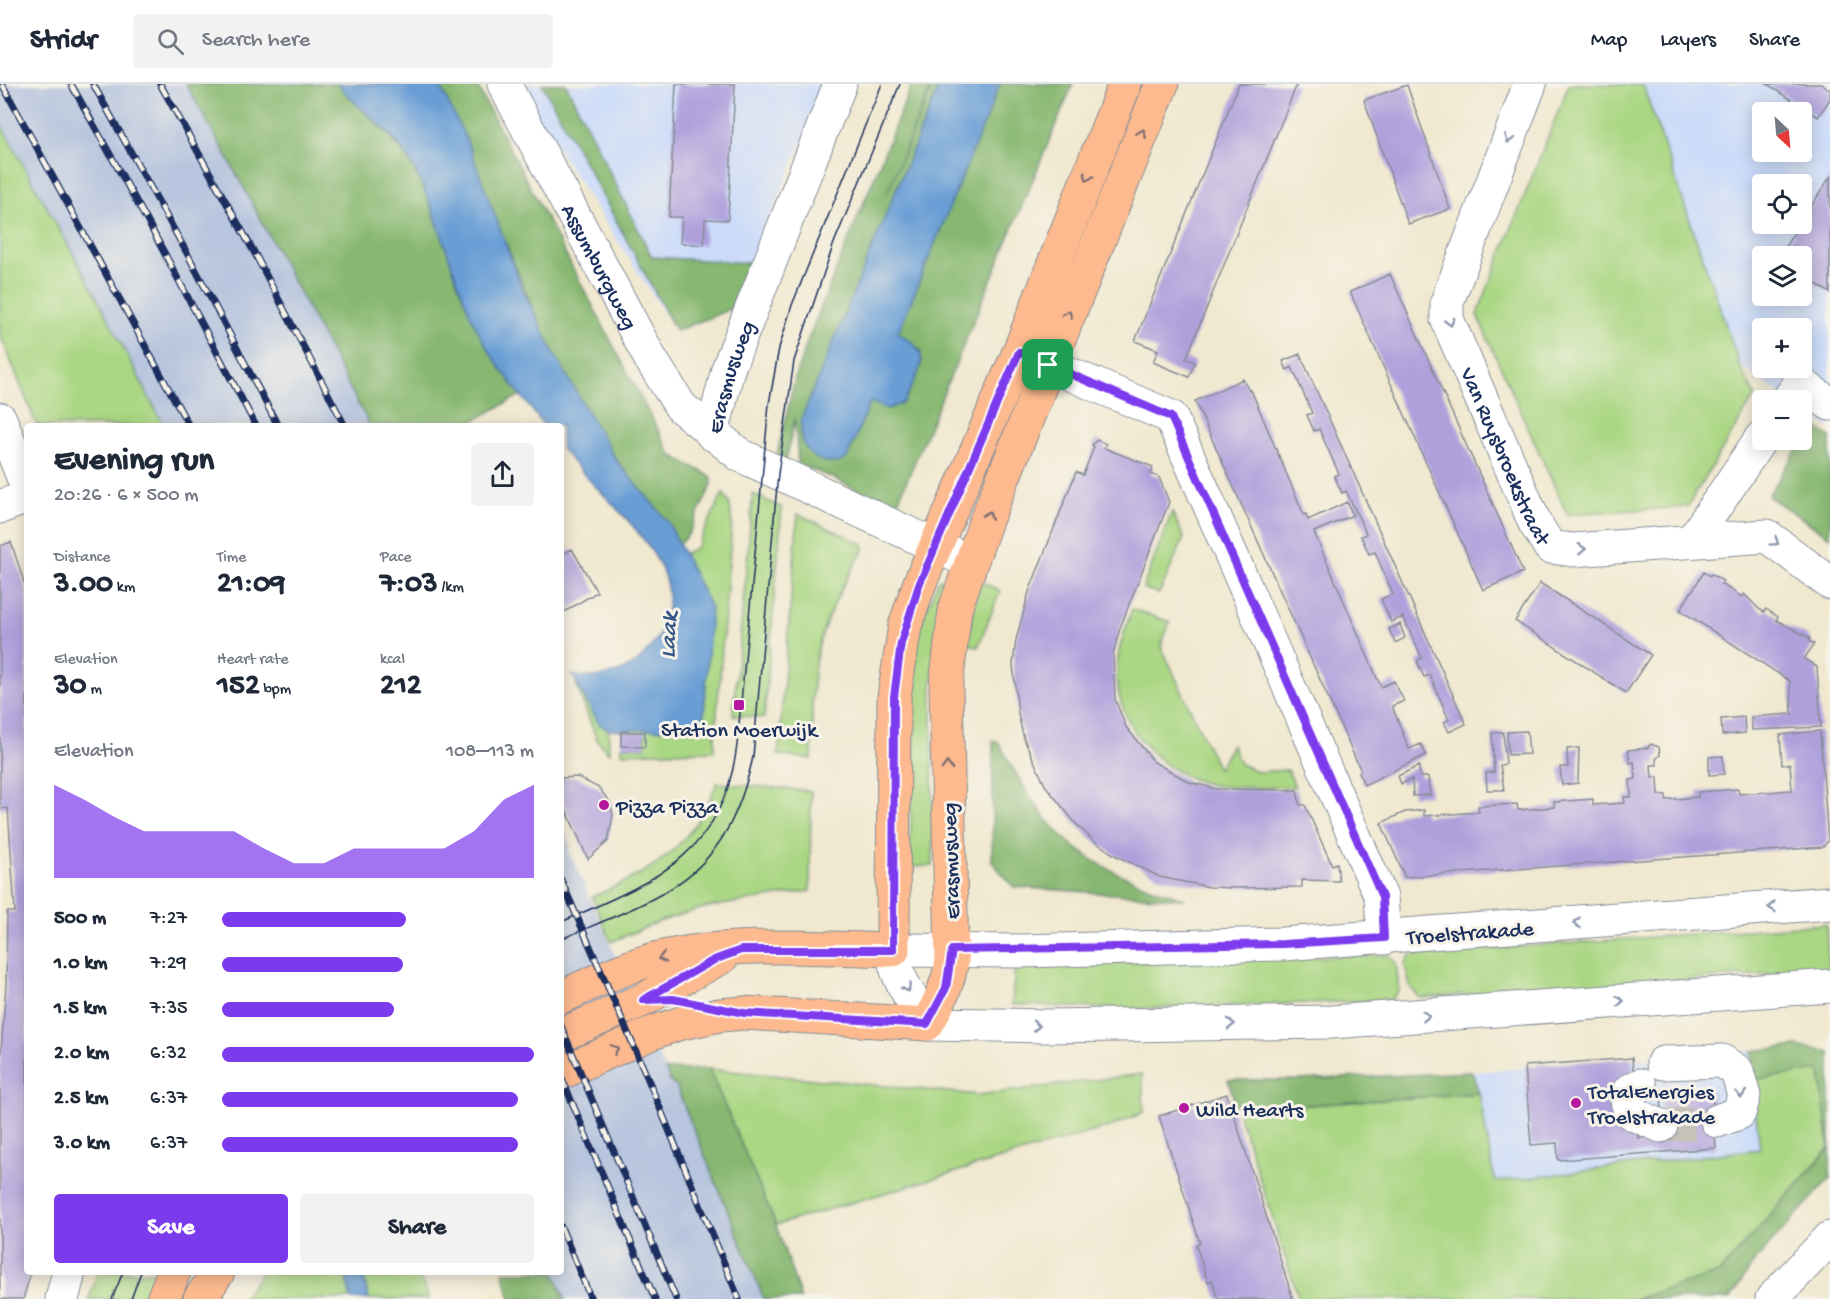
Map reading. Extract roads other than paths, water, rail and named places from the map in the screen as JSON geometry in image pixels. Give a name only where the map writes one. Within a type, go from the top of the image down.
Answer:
[{"type":"main road","name":"Erasmusweg","points":[[927,1024],[946,988],[952,950],[947,818],[946,670],[955,609],[1033,359],[1125,84]]},
{"type":"main road","name":"Erasmusweg","points":[[893,950],[896,679],[905,626],[936,545],[1033,359],[1162,84]]},
{"type":"main road","points":[[564,996],[630,967],[658,958],[709,950],[893,950]]},
{"type":"main road","points":[[564,1034],[643,1000],[714,960],[741,950]]},
{"type":"main road","points":[[643,1000],[673,999],[744,1013],[927,1024]]},
{"type":"main road","points":[[564,1072],[681,1023],[703,1017],[744,1013]]},
{"type":"main road","points":[[163,1299],[173,1275]]},
{"type":"main road","points":[[199,1299],[204,1275]]},
{"type":"main road","points":[[199,1299],[216,1275]]},
{"type":"street","name":"Assumburgweg","points":[[504,84],[661,378],[681,407],[712,434]]},
{"type":"street","name":"Erasmusweg","points":[[840,84],[728,369],[712,434],[754,464],[970,562]]},
{"type":"street","name":"Van Ruysbroekstraat","points":[[1530,84],[1447,302],[1447,319],[1535,523],[1550,547],[1573,550],[1767,536],[1830,583]]},
{"type":"street","points":[[1033,359],[1171,417],[1382,897],[1384,938]]},
{"type":"street","points":[[1795,390],[1800,383],[1810,390]]},
{"type":"street","points":[[1812,391],[1830,404]]},
{"type":"street","points":[[0,419],[24,479]]},
{"type":"street","points":[[1692,541],[1753,450]]},
{"type":"street","points":[[0,507],[24,498]]},
{"type":"street","name":"Troelstrakade","points":[[893,950],[1283,944],[1830,903]]},
{"type":"street","name":"Erasmusweg","points":[[893,950],[899,973],[927,1024]]},
{"type":"street","points":[[927,1024],[1060,1026],[1331,1022],[1830,986]]},
{"type":"street","points":[[1663,1063],[1722,1062],[1737,1071],[1744,1096],[1739,1113],[1717,1121]]},
{"type":"street","points":[[1640,1085],[1629,1091],[1627,1101],[1630,1113],[1661,1126]]},
{"type":"street","points":[[1772,1299],[1830,1238]]},
{"type":"street","points":[[62,1299],[68,1275]]},
{"type":"water","name":"Laak","points":[[338,84],[439,84],[467,141],[523,290],[556,357],[615,459],[668,522],[711,608],[703,729],[609,730],[599,724],[572,675],[591,677],[611,674],[629,667],[644,655],[663,626],[668,597],[662,570],[647,544],[626,518],[564,452],[564,423],[542,423],[498,365],[475,325],[436,218],[407,156],[392,136]]},
{"type":"water","points":[[940,84],[1000,84],[898,333],[918,348],[921,356],[919,371],[904,402],[888,409],[870,402],[847,458],[837,462],[825,462],[809,453],[806,448],[802,438],[801,420]]},
{"type":"water","points":[[346,1275],[363,1275],[369,1299],[351,1299]]},
{"type":"tunnel","points":[[1661,1126],[1717,1121]]},
{"type":"tram line","points":[[564,921],[625,893],[653,878],[678,860],[699,840],[716,814],[729,783],[737,745],[769,404],[779,348],[792,305],[882,84]]},
{"type":"tram line","points":[[564,938],[632,909],[686,878],[708,857],[726,831],[741,799],[753,757],[778,474],[794,361],[834,243],[900,84]]},
{"type":"tram line","points":[[112,1299],[122,1275]]},
{"type":"tram line","points":[[131,1299],[140,1275]]},
{"type":"railway","points":[[2,84],[187,423]]},
{"type":"railway","points":[[71,84],[150,226],[254,423]]},
{"type":"railway","points":[[93,84],[188,255],[276,423]]},
{"type":"railway","points":[[160,84],[254,252],[343,423]]},
{"type":"railway","points":[[564,887],[645,1072],[739,1299]]},
{"type":"railway","points":[[564,1033],[676,1299]]},
{"type":"railway","points":[[564,1083],[655,1299]]},
{"type":"railway","points":[[564,1234],[591,1299]]},
{"type":"place","name":"Station Moerwijk","points":[[739,705]]},
{"type":"place","name":"Pizza Pizza","points":[[604,805]]},
{"type":"place","name":"TotalEnergies Troelstrakade","points":[[1576,1103]]},
{"type":"place","name":"Wild Hearts","points":[[1184,1108]]}]
